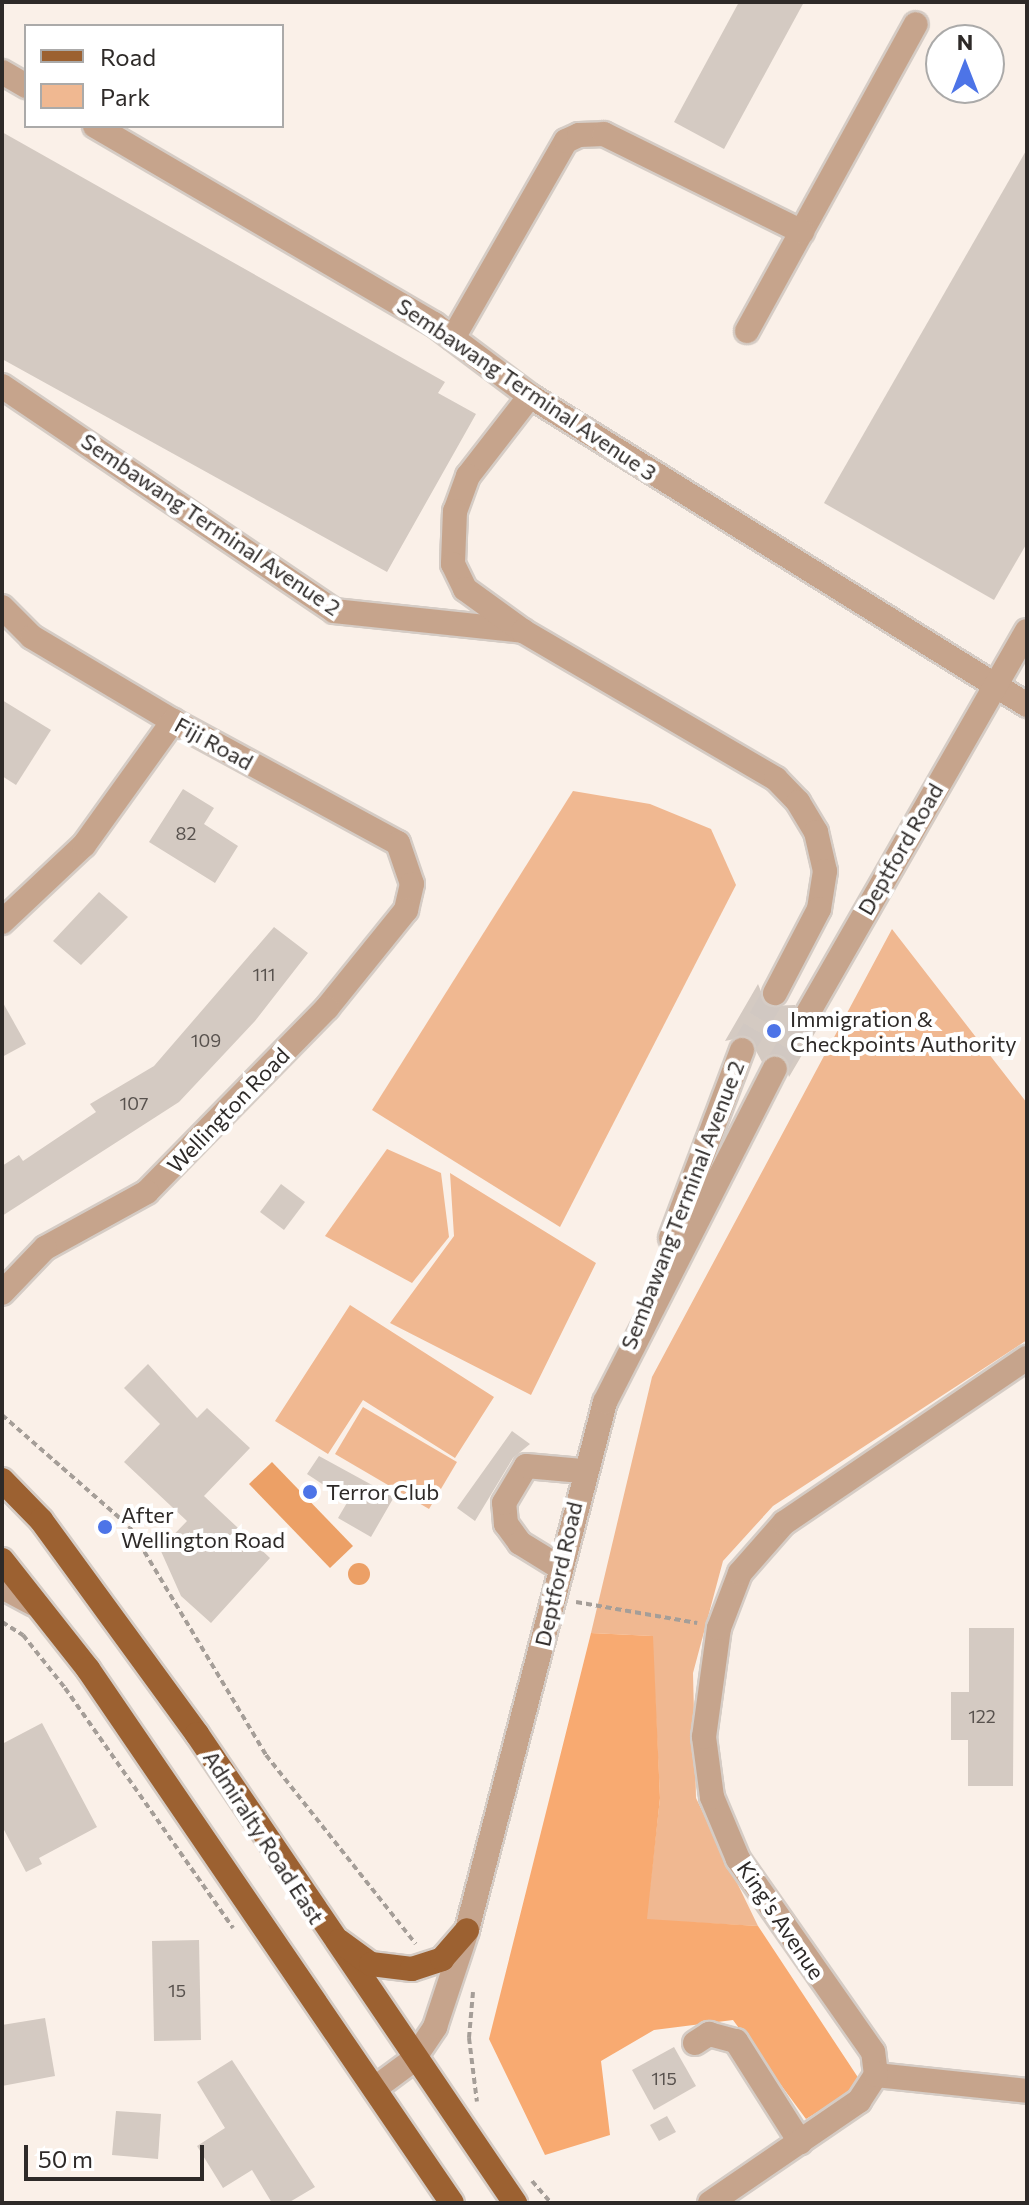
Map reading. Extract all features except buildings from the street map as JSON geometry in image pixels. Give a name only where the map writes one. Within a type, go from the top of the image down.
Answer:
[{"type":"main road","name":"Admiralty Road East","points":[[2,1480],[41,1520],[197,1734],[324,1930],[515,2203]]},
{"type":"main road","name":"Admiralty Road East","points":[[2,1560],[88,1669],[378,2086],[452,2203]]},
{"type":"main road","points":[[324,1930],[371,1964],[412,1969],[442,1959],[467,1930]]},
{"type":"street","points":[[747,331],[916,24]]},
{"type":"street","points":[[2,72],[24,85]]},
{"type":"street","name":"Sembawang Terminal Avenue 3","points":[[98,128],[453,338],[530,396],[1027,705]]},
{"type":"street","points":[[453,338],[566,141],[579,135],[604,134],[802,232]]},
{"type":"street","name":"Sembawang Terminal Avenue 2","points":[[2,386],[334,611],[523,631],[776,779],[798,802],[816,832],[825,871],[819,909],[775,993]]},
{"type":"street","points":[[523,631],[465,589],[453,564],[455,511],[468,476],[530,396]]},
{"type":"street","name":"Fiji Road","points":[[2,607],[32,637],[173,721],[398,843],[412,884]]},
{"type":"street","name":"Deptford Road","points":[[808,1013],[1027,631]]},
{"type":"street","points":[[2,922],[84,845],[173,721]]},
{"type":"street","name":"Wellington Road","points":[[2,1293],[45,1248],[147,1192],[327,1008],[406,910],[412,884]]},
{"type":"street","name":"Sembawang Terminal Avenue 2","points":[[620,1365],[742,1050]]},
{"type":"street","name":"Deptford Road","points":[[378,2086],[413,2060],[435,2027],[467,1930],[582,1471],[620,1365],[775,1069]]},
{"type":"street","name":"King's Avenue","points":[[876,2075],[873,2052],[738,1859],[712,1797],[704,1737],[719,1628],[740,1573],[784,1523],[1027,1358]]},
{"type":"street","points":[[559,1567],[520,1543],[506,1524],[504,1503],[526,1466],[582,1471]]},
{"type":"street","points":[[2,1587],[34,1604]]},
{"type":"street","points":[[695,2043],[709,2034],[736,2041],[800,2142]]},
{"type":"street","points":[[710,2203],[859,2101],[876,2075],[1027,2091]]},
{"type":"path","points":[[2,1415],[129,1526],[266,1755],[398,1927],[427,1946]]},
{"type":"path","points":[[599,1606],[719,1628]]},
{"type":"path","points":[[469,2038],[472,2088],[483,2118]]},
{"type":"path","points":[[520,2168],[551,2203]]},
{"type":"green space","points":[[573,791],[650,804],[711,829],[736,885],[560,1227],[372,1110]]},
{"type":"green space","points":[[892,929],[1027,1103],[1027,1340],[773,1506],[723,1561],[693,1673],[696,1798],[758,1926],[646,1920],[660,1798],[652,1636],[591,1633],[652,1377]]},
{"type":"green space","points":[[387,1149],[441,1173],[449,1237],[412,1283],[325,1236]]},
{"type":"green space","points":[[450,1173],[596,1263],[531,1395],[390,1323],[454,1236]]},
{"type":"green space","points":[[350,1305],[494,1397],[455,1458],[363,1400],[328,1454],[275,1421]]},
{"type":"green space","points":[[363,1407],[457,1462],[429,1509],[335,1454]]},
{"type":"shaded area","points":[[272,1462],[353,1546],[330,1568],[249,1484]]},
{"type":"shaded area","points":[[355,1563],[363,1563],[370,1574],[363,1585],[355,1585],[348,1578],[348,1570]]},
{"type":"shaded area","points":[[591,1633],[653,1636],[660,1798],[647,1919],[758,1926],[863,2085],[806,2119],[733,2020],[654,2030],[601,2061],[610,2135],[545,2155],[489,2039]]},
{"type":"tunnel","points":[[742,1050],[775,993]]},
{"type":"tunnel","points":[[775,1069],[808,1013]]},
{"type":"place","name":"Immigration & Checkpoints Authority","points":[[774,1031]]},
{"type":"place","name":"Terror Club","points":[[310,1492]]},
{"type":"place","name":"After Wellington Road","points":[[105,1527]]}]
